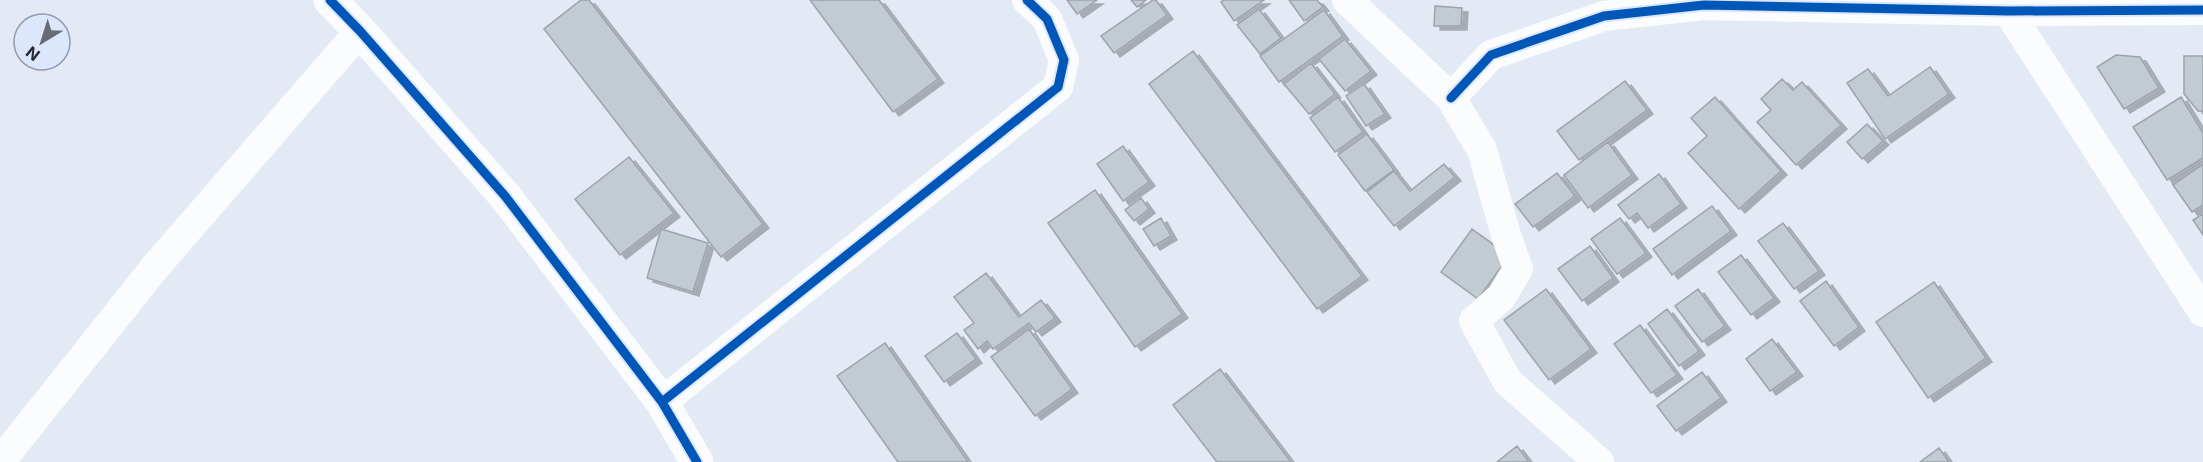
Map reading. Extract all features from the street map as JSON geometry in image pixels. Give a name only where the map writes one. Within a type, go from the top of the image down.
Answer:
[{"type":"street","points":[[330,0],[505,196],[662,402],[697,462]]},
{"type":"street","points":[[662,402],[1059,87],[1064,60],[1047,19],[1027,0]]},
{"type":"street","points":[[1347,0],[1451,98],[1482,150],[1518,269],[1501,297],[1474,321],[1508,382],[1599,462]]},
{"type":"street","points":[[1451,98],[1491,56],[1604,16],[1704,5],[2008,11],[2203,10]]},
{"type":"street","points":[[2008,11],[2203,312]]},
{"type":"street","points":[[0,462],[156,267],[360,31]]},
{"type":"building","points":[[581,0],[589,0],[763,224],[721,257],[544,29]]},
{"type":"building","points":[[810,0],[879,0],[938,79],[893,112]]},
{"type":"building","points":[[1067,0],[1097,0],[1077,14]]},
{"type":"building","points":[[1131,0],[1146,0],[1137,7]]},
{"type":"building","points":[[1156,0],[1167,15],[1114,53],[1101,36]]},
{"type":"building","points":[[1224,0],[1264,0],[1234,21],[1221,2]]},
{"type":"building","points":[[1289,0],[1317,0],[1323,7],[1304,21]]},
{"type":"building","points":[[1435,6],[1462,8],[1461,26],[1434,26]]},
{"type":"building","points":[[1259,9],[1281,38],[1260,54],[1237,25]]},
{"type":"building","points":[[1324,10],[1343,36],[1279,82],[1260,56]]},
{"type":"building","points":[[1345,39],[1371,71],[1345,91],[1319,59]]},
{"type":"building","points":[[1193,51],[1362,276],[1317,309],[1149,84]]},
{"type":"building","points":[[2116,55],[2140,57],[2159,88],[2124,109],[2097,67]]},
{"type":"building","points":[[2184,56],[2203,56],[2203,111],[2198,111],[2184,94]]},
{"type":"building","points":[[1311,63],[1335,94],[1309,114],[1284,84]]},
{"type":"building","points":[[1930,67],[1949,94],[1885,139],[1847,83],[1868,69],[1888,96]]},
{"type":"building","points":[[1782,79],[1793,90],[1802,82],[1841,125],[1796,165],[1757,122],[1771,110],[1761,99]]},
{"type":"building","points":[[1625,81],[1647,110],[1579,160],[1557,131]]},
{"type":"building","points":[[1364,84],[1385,114],[1366,126],[1346,96]]},
{"type":"building","points":[[1338,97],[1363,132],[1335,152],[1310,118]]},
{"type":"building","points":[[1715,97],[1781,171],[1739,209],[1688,153],[1707,136],[1691,118]]},
{"type":"building","points":[[2181,97],[2203,133],[2203,158],[2167,180],[2133,127]]},
{"type":"building","points":[[1867,124],[1883,141],[1862,159],[1847,142]]},
{"type":"building","points":[[1367,134],[1394,170],[1365,191],[1338,155]]},
{"type":"building","points":[[1608,142],[1632,175],[1588,208],[1564,175]]},
{"type":"building","points":[[1123,146],[1149,182],[1123,201],[1097,164]]},
{"type":"building","points":[[629,157],[674,213],[620,255],[575,199]]},
{"type":"building","points":[[1444,164],[1455,177],[1394,226],[1367,192],[1394,171],[1410,191]]},
{"type":"building","points":[[2203,164],[2203,205],[2192,212],[2173,185]]},
{"type":"building","points":[[1557,173],[1575,196],[1533,227],[1515,204]]},
{"type":"building","points":[[1659,174],[1681,204],[1648,228],[1637,213],[1629,219],[1618,205]]},
{"type":"building","points":[[1095,190],[1182,314],[1135,347],[1048,223]]},
{"type":"building","points":[[1141,198],[1149,209],[1134,221],[1125,210]]},
{"type":"building","points":[[1712,206],[1731,231],[1672,275],[1653,249]]},
{"type":"building","points":[[2203,214],[2203,235],[2193,220]]},
{"type":"building","points":[[1161,218],[1171,236],[1154,246],[1143,229]]},
{"type":"building","points":[[1620,218],[1646,253],[1617,274],[1591,239]]},
{"type":"building","points":[[1783,223],[1819,271],[1794,289],[1758,241]]},
{"type":"building","points":[[661,229],[708,243],[693,292],[647,278]]},
{"type":"building","points":[[1472,229],[1509,256],[1478,299],[1441,272]]},
{"type":"building","points":[[1590,246],[1613,278],[1582,301],[1558,269]]},
{"type":"building","points":[[1741,255],[1774,298],[1751,315],[1718,272]]},
{"type":"building","points":[[986,273],[1019,317],[1041,300],[1055,318],[1036,332],[1029,323],[993,349],[987,341],[978,349],[964,330],[974,323],[954,297]]},
{"type":"building","points":[[1826,281],[1859,327],[1834,346],[1800,301]]},
{"type":"building","points":[[1934,282],[1986,358],[1928,398],[1876,322]]},
{"type":"building","points":[[1546,289],[1591,349],[1549,380],[1504,320]]},
{"type":"building","points":[[1698,289],[1725,326],[1702,342],[1675,306]]},
{"type":"building","points":[[1667,309],[1699,351],[1679,366],[1648,324]]},
{"type":"building","points":[[1640,325],[1677,375],[1651,393],[1614,344]]},
{"type":"building","points":[[1029,329],[1072,389],[1035,416],[991,357]]},
{"type":"building","points":[[957,333],[976,359],[944,382],[925,356]]},
{"type":"building","points":[[1772,339],[1797,372],[1770,391],[1746,359]]},
{"type":"building","points":[[885,343],[968,462],[898,462],[837,376]]},
{"type":"building","points":[[1220,369],[1291,462],[1217,462],[1173,405]]},
{"type":"building","points":[[1702,372],[1721,398],[1676,431],[1657,406]]},
{"type":"building","points":[[1517,446],[1529,462],[1497,462]]},
{"type":"building","points":[[1939,448],[1949,462],[1920,462]]},
{"type":"cycle path","points":[[330,0],[505,196],[662,402],[697,462]]},
{"type":"cycle path","points":[[662,402],[1058,87],[1064,60],[1047,19],[1027,0]]},
{"type":"cycle path","points":[[1451,98],[1491,55],[1604,16],[1704,5],[2008,11],[2203,10]]}]
